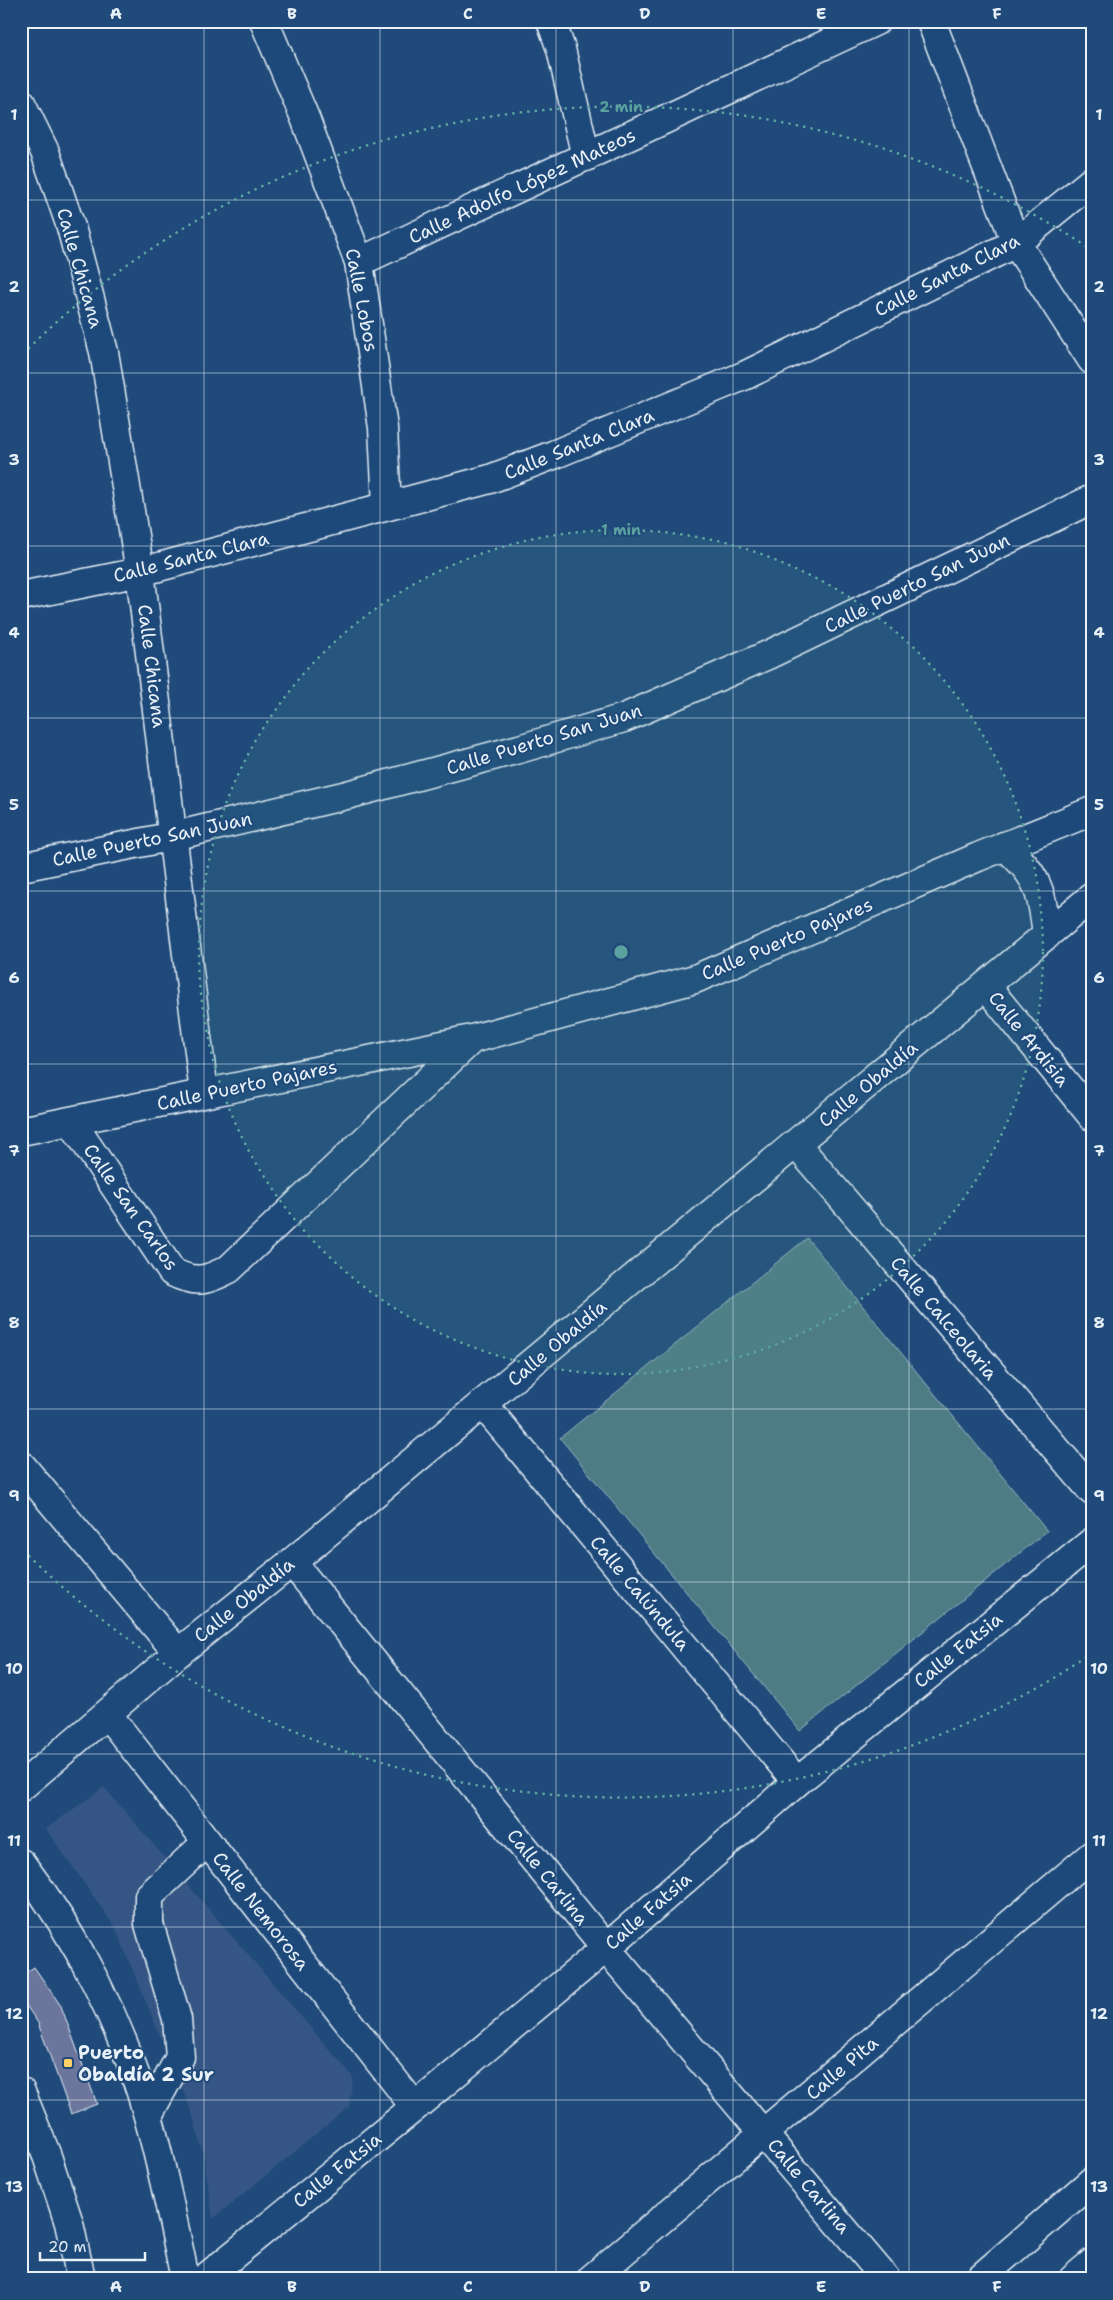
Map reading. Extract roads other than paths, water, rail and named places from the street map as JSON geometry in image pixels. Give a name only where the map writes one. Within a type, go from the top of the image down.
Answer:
[{"type":"street","name":"Calle Lobos","points":[[264,21],[305,118],[359,262],[383,428],[387,506]]},
{"type":"street","points":[[551,21],[561,49],[586,157]]},
{"type":"street","name":"Calle Adolfo López Mateos","points":[[359,262],[876,21]]},
{"type":"street","points":[[931,21],[1016,243],[1092,360]]},
{"type":"street","name":"Calle Chicana","points":[[21,103],[45,152],[71,227],[104,352],[140,572],[174,836],[204,1093]]},
{"type":"street","name":"Calle Santa Clara","points":[[21,596],[140,572],[490,479],[554,455],[746,375],[1016,243],[1092,181]]},
{"type":"street","name":"Calle Puerto San Juan","points":[[21,867],[174,836],[347,795],[519,749],[624,718],[770,654],[1092,499]]},
{"type":"street","name":"Calle Puerto Pajares","points":[[21,1131],[472,1038],[695,979],[1004,846],[1092,811]]},
{"type":"street","points":[[1004,846],[1024,862],[1037,883],[1044,907],[1047,935]]},
{"type":"street","name":"Calle Obaldía","points":[[21,1787],[108,1715],[178,1653],[292,1562],[1092,897]]},
{"type":"street","name":"Calle Ardisia","points":[[986,986],[1092,1116]]},
{"type":"street","name":"Calle Puerto Pajares","points":[[199,1281],[229,1269],[472,1038]]},
{"type":"street","name":"Calle San Carlos","points":[[72,1121],[172,1272],[184,1278],[199,1281]]},
{"type":"street","name":"Calle Calceolaria","points":[[796,1144],[1092,1491]]},
{"type":"street","name":"Calle Calúndula","points":[[483,1404],[797,1782]]},
{"type":"street","points":[[21,1465],[178,1653]]},
{"type":"street","name":"Calle Fatsia","points":[[204,2279],[606,1948],[797,1782],[1092,1542]]},
{"type":"street","name":"Calle Carlina","points":[[292,1562],[606,1948],[886,2279]]},
{"type":"street","name":"Calle Nemorosa","points":[[108,1715],[415,2107]]},
{"type":"street","points":[[148,2115],[180,2057],[177,2019],[149,1924],[149,1896],[207,1842]]},
{"type":"street","name":"Calle Pita","points":[[591,2279],[1092,1855]]},
{"type":"street","points":[[21,1863],[78,1947],[131,2064],[148,2115],[186,2279]]},
{"type":"street","points":[[21,2092],[47,2156],[70,2223],[81,2279]]},
{"type":"street","points":[[980,2279],[1092,2181]]},
{"type":"street","points":[[1073,2279],[1092,2263]]},
{"type":"place","name":"Puerto Obaldía 2 Sur","points":[[68,2063]]}]
